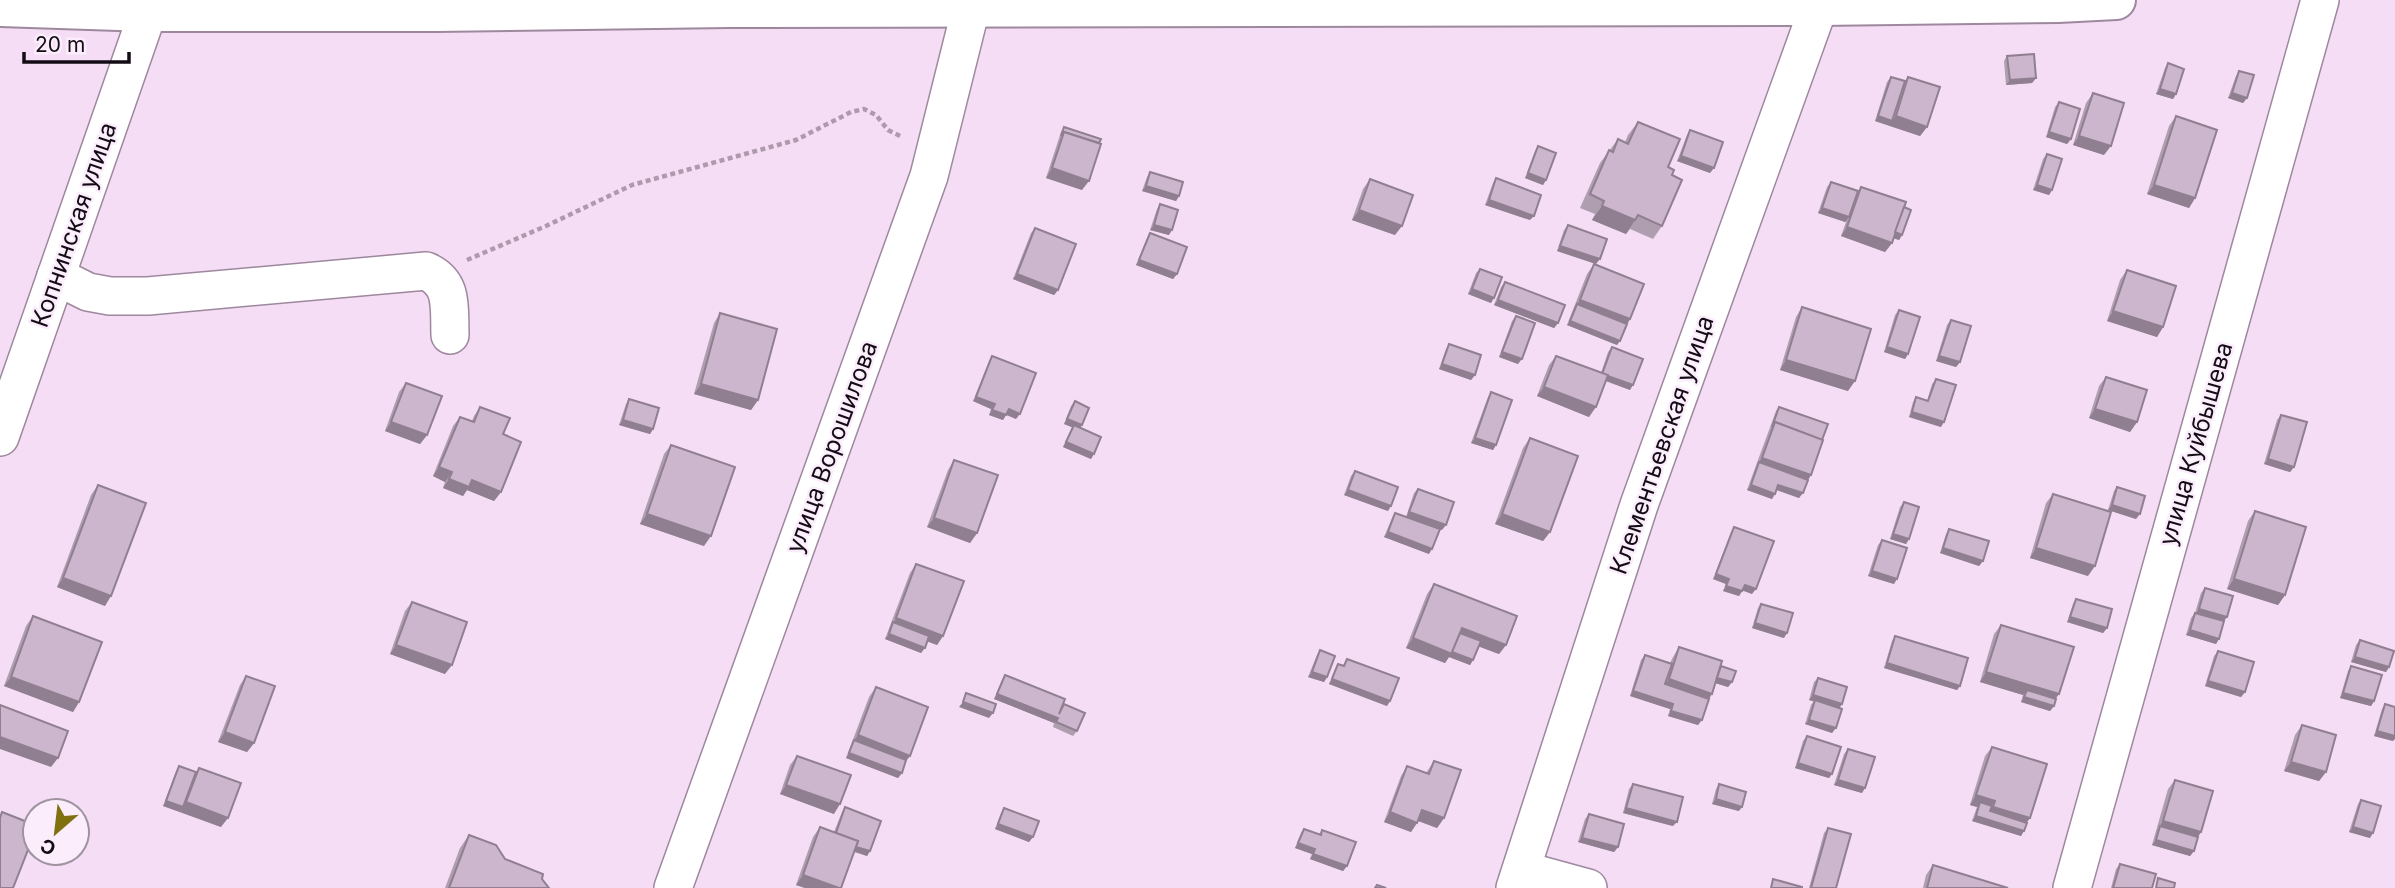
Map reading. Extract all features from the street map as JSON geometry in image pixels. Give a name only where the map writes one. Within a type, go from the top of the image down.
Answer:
[{"type":"main road","points":[[0,6],[148,12],[971,4],[1819,6],[2116,0]]},
{"type":"street","name":"улица Куйбышева","points":[[2072,888],[2320,0]]},
{"type":"street","name":"улица Ворошилова","points":[[674,888],[919,202],[971,4]]},
{"type":"street","name":"Клементьевская улица","points":[[1519,879],[1639,505],[1819,6]]},
{"type":"street","name":"Копнинская улица","points":[[0,437],[148,12]]},
{"type":"street","points":[[56,276],[88,292],[110,296],[148,296],[426,271],[439,277],[448,291],[450,335]]},
{"type":"street","points":[[1519,879],[1588,888]]},
{"type":"path","points":[[439,277],[463,262],[632,185],[796,140],[850,112],[864,109],[876,115],[888,130],[905,139],[936,145]]},
{"type":"building","points":[[2034,54],[2036,78],[2010,80],[2007,56]]},
{"type":"building","points":[[2168,63],[2184,69],[2176,94],[2160,89]]},
{"type":"building","points":[[2239,71],[2254,75],[2247,98],[2232,93]]},
{"type":"building","points":[[1891,77],[1905,81],[1892,121],[1878,116]]},
{"type":"building","points":[[1908,77],[1940,87],[1927,127],[1896,116]]},
{"type":"building","points":[[2093,93],[2124,103],[2111,146],[2079,136]]},
{"type":"building","points":[[2059,102],[2080,109],[2071,139],[2049,132]]},
{"type":"building","points":[[2176,116],[2217,130],[2195,198],[2154,185]]},
{"type":"building","points":[[1638,122],[1680,139],[1668,167],[1674,170],[1672,175],[1682,180],[1662,226],[1638,215],[1635,220],[1602,206],[1604,201],[1590,194],[1609,150],[1613,152],[1618,139],[1628,144]]},
{"type":"building","points":[[1064,127],[1101,139],[1099,143],[1064,132],[1061,136]]},
{"type":"building","points":[[1690,130],[1723,142],[1714,168],[1681,156]]},
{"type":"building","points":[[1064,132],[1101,144],[1089,181],[1052,168]]},
{"type":"building","points":[[1538,146],[1556,153],[1546,180],[1528,173]]},
{"type":"building","points":[[2047,154],[2062,159],[2052,190],[2037,185]]},
{"type":"building","points":[[1150,172],[1183,182],[1179,196],[1146,186]]},
{"type":"building","points":[[1496,178],[1541,195],[1534,216],[1489,200]]},
{"type":"building","points":[[1370,179],[1413,195],[1402,226],[1359,210]]},
{"type":"building","points":[[1831,182],[1858,191],[1849,217],[1822,208]]},
{"type":"building","points":[[1861,187],[1906,202],[1892,243],[1847,227]]},
{"type":"building","points":[[1160,204],[1178,210],[1172,230],[1154,225]]},
{"type":"building","points":[[1904,207],[1911,210],[1902,235],[1895,232]]},
{"type":"building","points":[[1568,225],[1607,239],[1600,259],[1560,246]]},
{"type":"building","points":[[1035,228],[1076,244],[1058,290],[1017,274]]},
{"type":"building","points":[[1150,233],[1187,247],[1177,274],[1139,260]]},
{"type":"building","points":[[1594,264],[1644,284],[1630,319],[1580,300]]},
{"type":"building","points":[[1480,269],[1502,277],[1494,298],[1472,289]]},
{"type":"building","points":[[2127,270],[2176,286],[2163,327],[2113,311]]},
{"type":"building","points":[[1505,282],[1565,305],[1558,323],[1498,300]]},
{"type":"building","points":[[1577,304],[1627,324],[1620,341],[1570,321]]},
{"type":"building","points":[[1802,307],[1871,329],[1855,381],[1786,360]]},
{"type":"building","points":[[1899,310],[1920,317],[1908,354],[1887,347]]},
{"type":"building","points":[[720,313],[777,329],[758,400],[701,384]]},
{"type":"building","points":[[1516,316],[1535,323],[1522,359],[1502,352]]},
{"type":"building","points":[[1951,320],[1971,326],[1960,362],[1939,356]]},
{"type":"building","points":[[1449,344],[1481,355],[1475,375],[1442,364]]},
{"type":"building","points":[[1612,347],[1643,359],[1633,385],[1602,374]]},
{"type":"building","points":[[992,356],[1036,373],[1020,414],[1009,409],[1006,415],[992,410],[995,404],[976,397]]},
{"type":"building","points":[[1556,356],[1608,375],[1596,407],[1544,387]]},
{"type":"building","points":[[2106,377],[2147,390],[2137,422],[2095,409]]},
{"type":"building","points":[[1936,379],[1956,385],[1944,422],[1912,412],[1916,397],[1928,401]]},
{"type":"building","points":[[406,383],[442,396],[427,435],[391,422]]},
{"type":"building","points":[[1491,392],[1512,400],[1496,445],[1475,438]]},
{"type":"building","points":[[629,399],[659,408],[653,429],[623,420]]},
{"type":"building","points":[[1075,401],[1089,408],[1082,425],[1067,419]]},
{"type":"building","points":[[480,407],[510,418],[503,434],[521,442],[501,492],[472,480],[469,487],[449,479],[452,472],[439,467],[460,417],[474,422]]},
{"type":"building","points":[[1779,407],[1828,424],[1822,440],[1775,422],[1772,427]]},
{"type":"building","points":[[2281,415],[2307,422],[2294,467],[2268,459]]},
{"type":"building","points":[[1775,422],[1823,440],[1811,475],[1762,458]]},
{"type":"building","points":[[1074,425],[1101,437],[1094,454],[1066,442]]},
{"type":"building","points":[[1530,438],[1578,456],[1550,532],[1502,514]]},
{"type":"building","points":[[671,445],[735,467],[711,536],[647,514]]},
{"type":"building","points":[[954,460],[998,475],[977,533],[934,518]]},
{"type":"building","points":[[1759,462],[1808,480],[1803,493],[1778,485],[1775,494],[1751,485]]},
{"type":"building","points":[[1355,471],[1398,487],[1391,506],[1348,490]]},
{"type":"building","points":[[98,485],[146,503],[111,596],[63,578]]},
{"type":"building","points":[[2117,487],[2145,496],[2140,514],[2112,505]]},
{"type":"building","points":[[1418,489],[1454,502],[1446,525],[1409,512]]},
{"type":"building","points":[[2053,494],[2111,512],[2095,566],[2036,548]]},
{"type":"building","points":[[1904,502],[1919,507],[1909,539],[1893,534]]},
{"type":"building","points":[[2255,511],[2306,527],[2285,595],[2234,579]]},
{"type":"building","points":[[1395,513],[1440,529],[1432,549],[1388,532]]},
{"type":"building","points":[[1734,527],[1774,541],[1756,589],[1745,585],[1742,591],[1726,586],[1729,579],[1716,574]]},
{"type":"building","points":[[1949,529],[1989,541],[1983,561],[1943,548]]},
{"type":"building","points":[[1882,540],[1907,548],[1897,579],[1872,571]]},
{"type":"building","points":[[916,564],[964,581],[943,636],[896,618]]},
{"type":"building","points":[[1434,584],[1517,616],[1506,645],[1462,628],[1452,654],[1413,638]]},
{"type":"building","points":[[2205,588],[2233,596],[2227,617],[2199,609]]},
{"type":"building","points":[[2076,599],[2112,609],[2107,628],[2070,617]]},
{"type":"building","points":[[412,602],[467,622],[452,665],[396,645]]},
{"type":"building","points":[[1761,604],[1793,613],[1787,633],[1755,623]]},
{"type":"building","points":[[2195,613],[2224,621],[2219,639],[2190,630]]},
{"type":"building","points":[[33,616],[102,642],[79,702],[11,677]]},
{"type":"building","points":[[893,622],[929,636],[925,648],[889,634]]},
{"type":"building","points":[[2001,625],[2074,647],[2059,694],[1986,672]]},
{"type":"building","points":[[1460,633],[1481,641],[1473,660],[1452,652]]},
{"type":"building","points":[[1895,636],[1968,658],[1960,686],[1887,663]]},
{"type":"building","points":[[2360,640],[2394,651],[2389,667],[2355,657]]},
{"type":"building","points":[[1679,647],[1722,661],[1712,694],[1669,679]]},
{"type":"building","points":[[1320,650],[1335,656],[1327,677],[1312,672]]},
{"type":"building","points":[[2218,651],[2254,662],[2245,692],[2208,681]]},
{"type":"building","points":[[1645,655],[1672,664],[1665,684],[1709,699],[1702,720],[1671,711],[1673,704],[1633,691]]},
{"type":"building","points":[[1347,659],[1399,678],[1390,701],[1332,679],[1338,664],[1344,666]]},
{"type":"building","points":[[1721,666],[1736,671],[1732,682],[1717,678]]},
{"type":"building","points":[[2351,666],[2382,675],[2374,701],[2343,693]]},
{"type":"building","points":[[1005,675],[1065,699],[1059,714],[1064,704],[1085,713],[1077,731],[1056,722],[1058,718],[997,694]]},
{"type":"building","points":[[246,676],[275,686],[254,743],[225,732]]},
{"type":"building","points":[[1818,678],[1847,687],[1842,704],[1813,695]]},
{"type":"building","points":[[876,687],[928,707],[910,756],[858,735]]},
{"type":"building","points":[[2027,690],[2056,699],[2054,706],[2024,697]]},
{"type":"building","points":[[966,693],[996,704],[993,713],[963,702]]},
{"type":"building","points":[[1815,700],[1842,709],[1836,728],[1809,720]]},
{"type":"building","points":[[2385,704],[2395,707],[2395,736],[2377,731]]},
{"type":"building","points":[[0,705],[68,731],[58,758],[0,737]]},
{"type":"building","points":[[2302,725],[2336,735],[2326,772],[2291,762]]},
{"type":"building","points":[[1807,736],[1841,747],[1832,774],[1798,763]]},
{"type":"building","points":[[854,740],[906,760],[902,773],[849,753]]},
{"type":"building","points":[[1992,747],[2047,764],[2030,818],[1993,807],[1995,801],[1976,795]]},
{"type":"building","points":[[1848,749],[1875,757],[1865,788],[1838,780]]},
{"type":"building","points":[[797,756],[851,775],[840,804],[786,785]]},
{"type":"building","points":[[1434,761],[1461,770],[1444,818],[1422,810],[1417,823],[1390,812],[1407,766],[1429,774]]},
{"type":"building","points":[[179,766],[196,772],[183,807],[166,801]]},
{"type":"building","points":[[199,768],[241,783],[228,818],[186,802]]},
{"type":"building","points":[[2175,780],[2213,791],[2201,832],[2163,821]]},
{"type":"building","points":[[1633,784],[1683,797],[1677,822],[1626,808]]},
{"type":"building","points":[[1719,784],[1746,792],[1742,807],[1716,799]]},
{"type":"building","points":[[2361,800],[2381,806],[2373,833],[2353,827]]},
{"type":"building","points":[[1980,802],[1992,806],[1990,811],[2027,823],[2024,831],[1976,816]]},
{"type":"building","points":[[845,807],[881,821],[870,851],[856,847],[858,841],[836,833]]},
{"type":"building","points":[[1004,808],[1039,821],[1033,837],[998,824]]},
{"type":"building","points":[[2,812],[21,819],[21,867],[13,888],[0,888]]},
{"type":"building","points":[[1589,814],[1624,824],[1618,847],[1582,838]]},
{"type":"building","points":[[2160,826],[2198,837],[2194,851],[2156,840]]},
{"type":"building","points":[[820,827],[858,841],[841,888],[803,875]]},
{"type":"building","points":[[1828,828],[1851,834],[1836,888],[1811,888]]},
{"type":"building","points":[[1304,829],[1321,835],[1322,830],[1356,842],[1347,866],[1313,854],[1315,849],[1298,843]]},
{"type":"building","points":[[469,835],[496,845],[505,859],[543,874],[542,879],[549,888],[449,888]]},
{"type":"building","points":[[2120,864],[2156,874],[2152,888],[2113,888]]},
{"type":"building","points":[[1933,865],[2008,888],[1927,888]]},
{"type":"building","points":[[2158,878],[2175,883],[2174,888],[2156,888]]},
{"type":"building","points":[[1773,879],[1802,887],[1802,888],[1771,888]]}]
